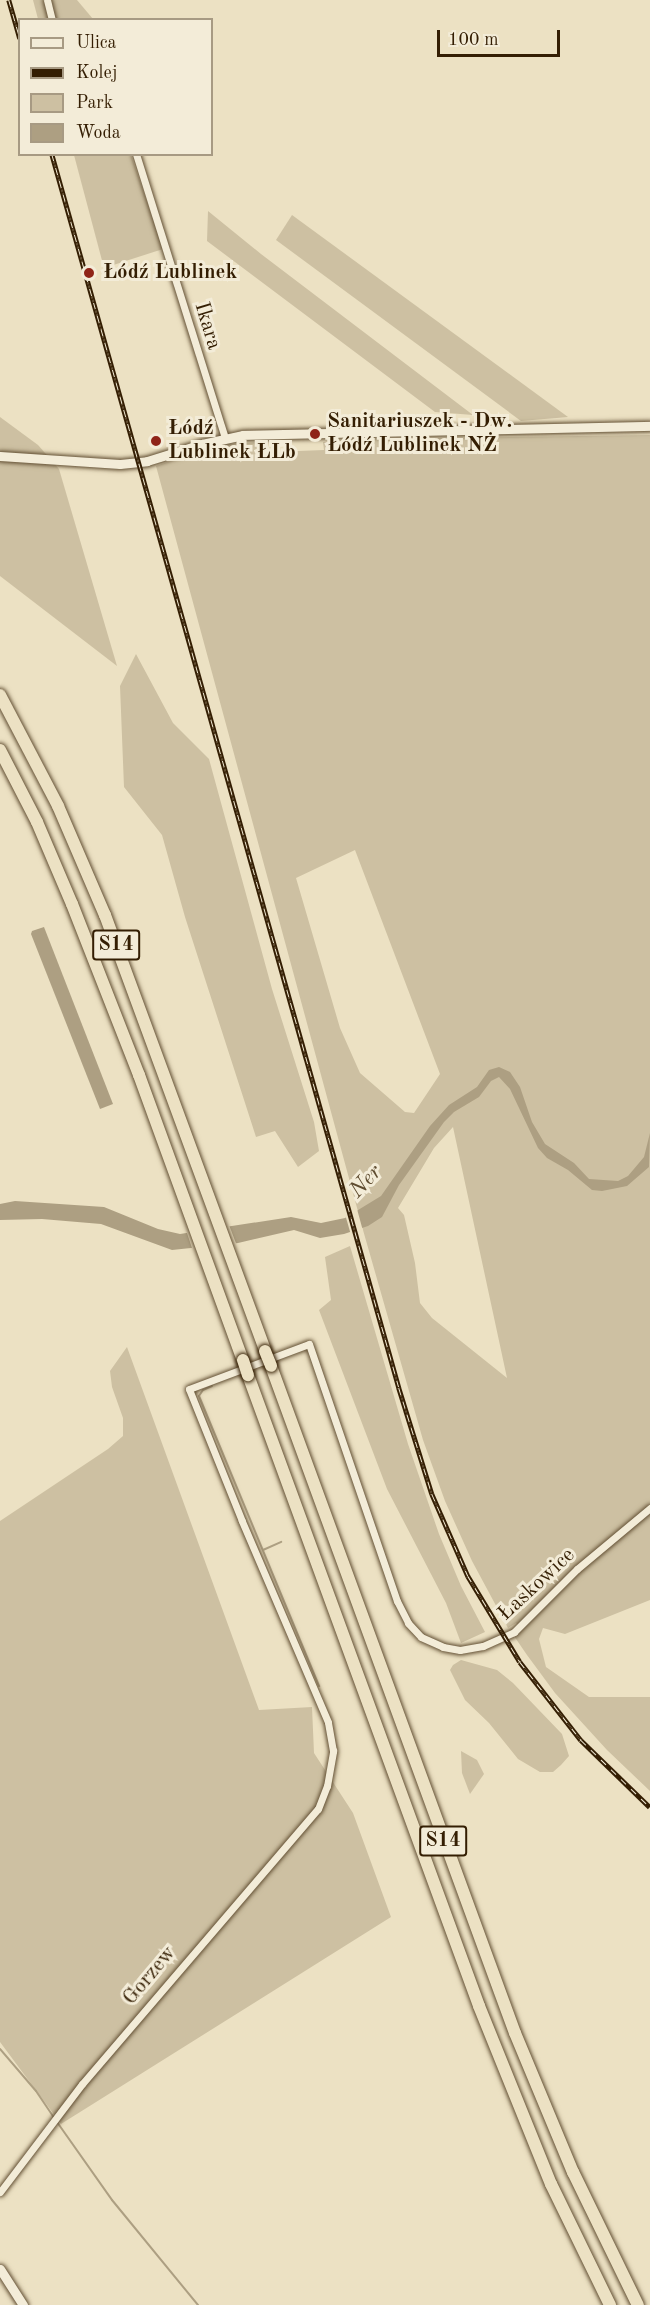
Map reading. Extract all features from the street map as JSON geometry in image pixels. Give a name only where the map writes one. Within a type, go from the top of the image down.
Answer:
[{"type":"highway","name":"S14","points":[[0,695],[58,806],[105,915],[515,2033],[573,2172],[639,2305]]},
{"type":"highway","name":"S14","points":[[0,750],[37,822],[72,904],[189,1210],[483,2016],[551,2184],[610,2305]]},
{"type":"street","points":[[47,0],[52,18]]},
{"type":"street","name":"Ikara","points":[[137,156],[225,438]]},
{"type":"street","points":[[0,456],[126,464],[155,459],[225,438],[246,435],[650,426]]},
{"type":"street","name":"Gorzew","points":[[0,2192],[82,2084],[318,1809],[327,1786],[333,1751],[328,1722],[189,1389],[309,1344],[397,1601],[408,1623],[432,1644]]},
{"type":"street","name":"Łaskowice","points":[[432,1644],[460,1650],[483,1646],[508,1635],[527,1622],[577,1569],[650,1508]]},
{"type":"street","points":[[0,2269],[23,2305]]},
{"type":"green space","points":[[33,0],[77,0],[92,18],[38,18]]},
{"type":"green space","points":[[74,156],[131,156],[163,249],[104,268]]},
{"type":"green space","points":[[208,211],[473,415],[435,412],[207,241]]},
{"type":"green space","points":[[292,215],[568,417],[521,421],[276,240]]},
{"type":"green space","points":[[0,417],[38,445],[59,469],[117,666],[0,576]]},
{"type":"green space","points":[[650,435],[650,1600],[565,1634],[543,1628],[539,1639],[546,1667],[589,1697],[650,1697],[650,1791],[607,1750],[555,1693],[527,1655],[514,1636],[536,1616],[533,1610],[518,1625],[516,1623],[508,1628],[472,1561],[445,1501],[423,1440],[363,1230],[156,466],[226,442],[232,444],[261,442],[273,452],[324,450],[323,442],[353,439]],"holes":[[[355,850],[440,1074],[414,1113],[405,1112],[360,1073],[340,1028],[296,878]],[[453,1127],[507,1378],[432,1318],[420,1303],[415,1263],[404,1215],[398,1208],[434,1148]]]},
{"type":"green space","points":[[136,654],[173,723],[209,759],[272,989],[314,1122],[319,1151],[298,1167],[275,1131],[256,1137],[185,917],[162,835],[124,787],[120,686]]},
{"type":"green space","points":[[350,1246],[408,1444],[439,1534],[461,1586],[485,1632],[461,1643],[446,1603],[387,1489],[319,1310],[331,1300],[325,1257]]},
{"type":"green space","points":[[127,1347],[259,1710],[312,1707],[314,1753],[353,1813],[391,1917],[61,2124],[0,2042],[0,1521],[108,1449],[123,1436],[123,1418],[112,1387],[110,1371]]},
{"type":"green space","points":[[461,1660],[497,1670],[513,1683],[562,1734],[569,1756],[561,1765],[553,1772],[540,1772],[518,1759],[489,1723],[465,1700],[450,1670]]},
{"type":"green space","points":[[461,1751],[477,1760],[484,1774],[470,1794],[462,1773]]},
{"type":"water","points":[[44,927],[113,1104],[100,1109],[31,934],[32,931]]},
{"type":"water","points":[[499,1067],[510,1072],[520,1087],[532,1122],[545,1144],[574,1163],[589,1179],[618,1181],[628,1176],[644,1157],[650,1133],[649,1167],[627,1186],[602,1191],[592,1190],[568,1170],[547,1158],[538,1148],[510,1089],[499,1077],[491,1081],[479,1097],[454,1112],[444,1122],[399,1185],[382,1217],[368,1226],[344,1234],[320,1238],[294,1230],[238,1243],[172,1250],[101,1224],[42,1219],[0,1220],[0,1204],[15,1201],[104,1207],[158,1229],[180,1234],[291,1217],[321,1223],[345,1218],[381,1196],[430,1126],[449,1105],[477,1087],[489,1070]]},
{"type":"pier","points":[[357,1209],[363,1231],[351,1235],[345,1214]]},
{"type":"pier","points":[[229,1225],[237,1246],[193,1251],[186,1230]]},
{"type":"waterway","points":[[212,1386],[203,1390],[199,1396],[319,1686]]},
{"type":"waterway","points":[[263,1550],[281,1542]]},
{"type":"waterway","points":[[0,2049],[36,2091],[54,2118]]},
{"type":"waterway","points":[[57,2122],[112,2200],[198,2305]]},
{"type":"railway","points":[[9,0],[18,31]]},
{"type":"railway","points":[[53,156],[399,1388],[432,1494],[468,1576],[520,1662],[581,1740],[650,1807]]},
{"type":"place","name":"Łódź Lublinek","points":[[89,273]]},
{"type":"place","name":"Sanitariuszek - Dw. Łódź Lublinek NŻ","points":[[315,434]]},
{"type":"place","name":"Łódź Lublinek ŁLb","points":[[156,441]]},
{"type":"water label","name":"Ner","points":[[366,1182]]}]
